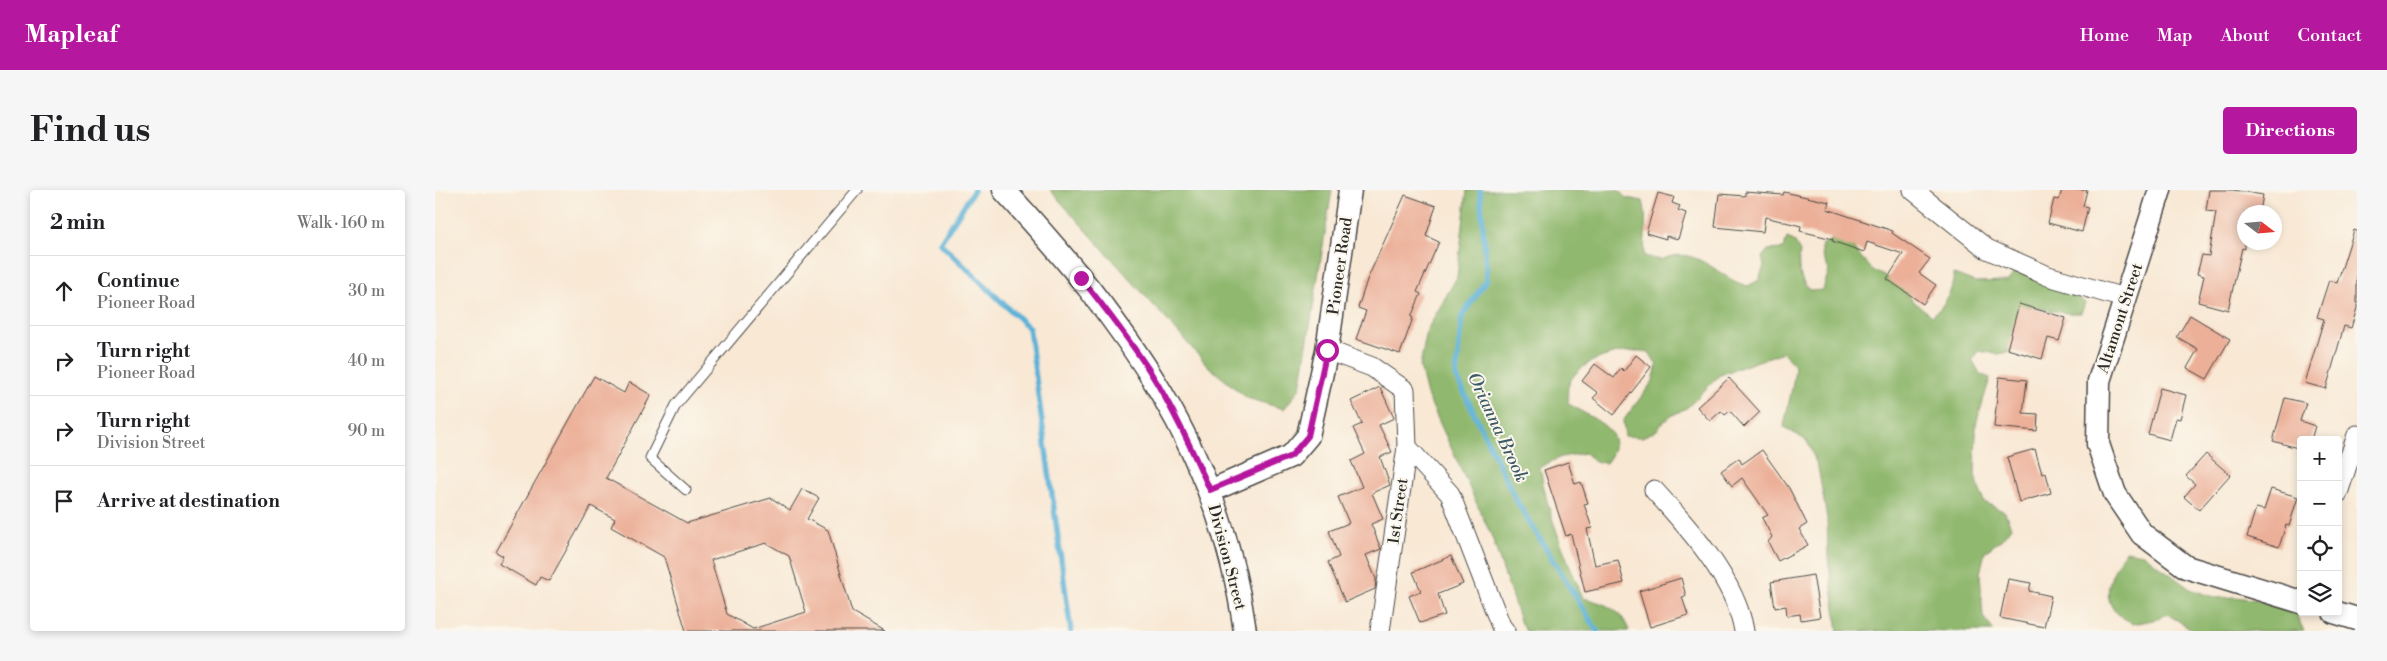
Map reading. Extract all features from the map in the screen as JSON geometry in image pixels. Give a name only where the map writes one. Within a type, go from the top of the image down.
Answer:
[{"type":"street","name":"Division Street","points":[[1004,190],[1048,238],[1114,319],[1150,372],[1183,429],[1210,490],[1232,566],[1245,631]]},
{"type":"street","name":"Pioneer Road","points":[[1210,490],[1291,456],[1308,436],[1327,350],[1350,190]]},
{"type":"street","points":[[1913,190],[1987,249],[2048,276],[2124,298]]},
{"type":"street","name":"Altamont Street","points":[[2160,190],[2099,381],[2098,444],[2115,494],[2142,534],[2186,567],[2297,601]]},
{"type":"street","name":"1st Street","points":[[1327,350],[1371,367],[1405,390],[1407,447],[1381,631]]},
{"type":"street","points":[[2342,481],[2357,435]]},
{"type":"street","points":[[1407,447],[1450,494],[1502,629]]},
{"type":"street","points":[[1655,490],[1691,530],[1717,567],[1733,600],[1744,631]]},
{"type":"street","points":[[2342,614],[2357,619]]},
{"type":"lane","points":[[686,490],[650,458],[677,406],[857,190]]},
{"type":"green space","points":[[1050,190],[1332,190],[1300,388],[1284,409],[1247,398],[1209,367]]},
{"type":"green space","points":[[1467,190],[1618,190],[1626,198],[1643,201],[1646,222],[1644,256],[1661,260],[1674,256],[1686,256],[1697,259],[1727,277],[1748,286],[1759,280],[1764,266],[1762,257],[1768,250],[1783,249],[1787,238],[1794,241],[1800,252],[1800,273],[1803,282],[1810,291],[1823,290],[1829,270],[1822,255],[1822,245],[1837,237],[1854,249],[1876,272],[1896,279],[1912,300],[1932,316],[1947,298],[1952,287],[1954,274],[1975,282],[2008,281],[2014,273],[2025,270],[2071,292],[2085,303],[2081,313],[2060,312],[2025,306],[2010,351],[1999,354],[1978,351],[1972,359],[1980,374],[1990,378],[1976,424],[1975,476],[1984,502],[2005,512],[2011,527],[2002,539],[1985,552],[1980,573],[1983,617],[1994,631],[1838,631],[1828,557],[1827,518],[1818,467],[1807,441],[1784,427],[1795,366],[1783,352],[1720,375],[1688,407],[1662,423],[1657,430],[1642,437],[1625,436],[1623,421],[1653,381],[1657,365],[1649,352],[1628,351],[1615,353],[1591,362],[1580,369],[1568,387],[1568,403],[1605,426],[1611,433],[1614,442],[1613,451],[1606,463],[1595,462],[1585,453],[1561,457],[1540,467],[1552,518],[1583,598],[1598,602],[1617,612],[1626,623],[1629,631],[1526,631],[1521,624],[1492,537],[1427,395],[1420,367],[1427,330],[1457,277]]},
{"type":"green space","points":[[2125,551],[2143,554],[2190,589],[2216,598],[2236,597],[2278,603],[2295,612],[2304,631],[2195,631],[2167,614],[2153,620],[2133,624],[2114,610],[2108,595],[2113,572]]},
{"type":"building","points":[[2062,190],[2087,190],[2083,206],[2088,207],[2082,232],[2048,223],[2054,199],[2059,200]]},
{"type":"building","points":[[2209,190],[2233,190],[2263,195],[2261,205],[2237,205],[2237,250],[2242,250],[2228,310],[2198,302],[2204,276],[2197,274],[2202,255],[2209,256],[2216,212],[2206,211]]},
{"type":"building","points":[[1745,192],[1783,195],[1784,192],[1829,202],[1827,209],[1893,231],[1892,233],[1930,259],[1919,273],[1936,285],[1923,304],[1887,279],[1903,254],[1867,242],[1864,252],[1832,241],[1833,239],[1800,231],[1801,226],[1765,217],[1763,232],[1715,227],[1719,194],[1745,196]]},
{"type":"building","points":[[1658,193],[1674,197],[1672,203],[1680,206],[1678,210],[1686,213],[1678,239],[1666,236],[1666,239],[1646,233]]},
{"type":"building","points":[[1405,195],[1436,206],[1426,236],[1439,242],[1417,292],[1421,294],[1411,317],[1413,318],[1400,354],[1356,339],[1366,311],[1358,308],[1367,280]]},
{"type":"building","points":[[2354,230],[2357,231],[2357,308],[2351,328],[2344,326],[2326,389],[2305,383],[2324,319],[2317,317],[2329,280],[2337,283]]},
{"type":"building","points":[[2019,304],[2066,318],[2059,341],[2048,338],[2042,359],[2007,349]]},
{"type":"building","points":[[2190,315],[2230,339],[2207,379],[2187,368],[2198,349],[2177,337]]},
{"type":"building","points":[[1636,355],[1651,367],[1614,415],[1593,398],[1598,393],[1582,381],[1595,364],[1614,378],[1621,368],[1624,371]]},
{"type":"building","points":[[594,376],[624,393],[629,382],[651,395],[606,478],[687,523],[771,498],[790,510],[802,489],[819,498],[807,519],[828,530],[852,612],[885,631],[686,631],[664,557],[611,527],[615,519],[591,506],[549,581],[540,577],[536,585],[499,564],[503,556],[496,552]],"holes":[[[766,543],[789,556],[806,612],[753,629],[727,614],[711,560]]]},
{"type":"building","points":[[1999,377],[2027,380],[2023,413],[2038,414],[2037,431],[1994,427]]},
{"type":"building","points":[[1729,378],[1760,412],[1744,427],[1730,411],[1725,415],[1721,411],[1710,421],[1697,407]]},
{"type":"building","points":[[1380,387],[1394,418],[1379,425],[1392,452],[1380,457],[1390,485],[1372,493],[1383,519],[1371,524],[1381,549],[1366,555],[1376,579],[1375,589],[1345,602],[1328,562],[1339,557],[1329,531],[1349,523],[1338,497],[1362,487],[1351,461],[1365,454],[1353,428],[1362,424],[1351,401]]},
{"type":"building","points":[[2160,388],[2186,395],[2180,419],[2176,418],[2170,440],[2148,434]]},
{"type":"building","points":[[2285,398],[2306,403],[2300,421],[2315,426],[2312,436],[2297,436],[2297,448],[2273,441]]},
{"type":"building","points":[[2035,449],[2042,474],[2046,473],[2051,493],[2019,502],[2007,457]]},
{"type":"building","points":[[1762,450],[1789,488],[1807,524],[1799,529],[1808,545],[1778,561],[1768,542],[1772,537],[1762,518],[1768,515],[1742,478],[1732,486],[1721,471],[1739,458],[1742,464]]},
{"type":"building","points":[[2206,454],[2230,475],[2199,510],[2184,497],[2195,484],[2186,476]]},
{"type":"building","points":[[1568,462],[1575,484],[1581,482],[1588,503],[1584,504],[1592,528],[1587,529],[1595,565],[1618,560],[1624,583],[1585,592],[1571,534],[1566,536],[1544,470]]},
{"type":"building","points":[[2271,489],[2297,497],[2289,526],[2286,525],[2279,547],[2247,537],[2256,508],[2264,510]]},
{"type":"building","points":[[1451,556],[1463,584],[1438,594],[1445,615],[1420,623],[1409,596],[1421,591],[1413,572]]},
{"type":"building","points":[[1813,575],[1820,617],[1801,620],[1800,614],[1787,616],[1786,606],[1775,608],[1771,582]]},
{"type":"building","points":[[1681,578],[1686,596],[1682,597],[1688,615],[1650,627],[1639,591]]},
{"type":"building","points":[[2008,579],[2031,583],[2029,591],[2051,596],[2044,627],[2000,618]]},
{"type":"waterway","points":[[974,190],[940,243],[1029,328],[1071,631]]},
{"type":"waterway","name":"Orianna Brook","points":[[1480,190],[1487,279],[1462,316],[1456,376],[1516,500],[1597,631]]},
{"type":"route","points":[[1081,278],[1114,319],[1150,372],[1183,429],[1210,490],[1291,456],[1308,436],[1327,350]]}]
